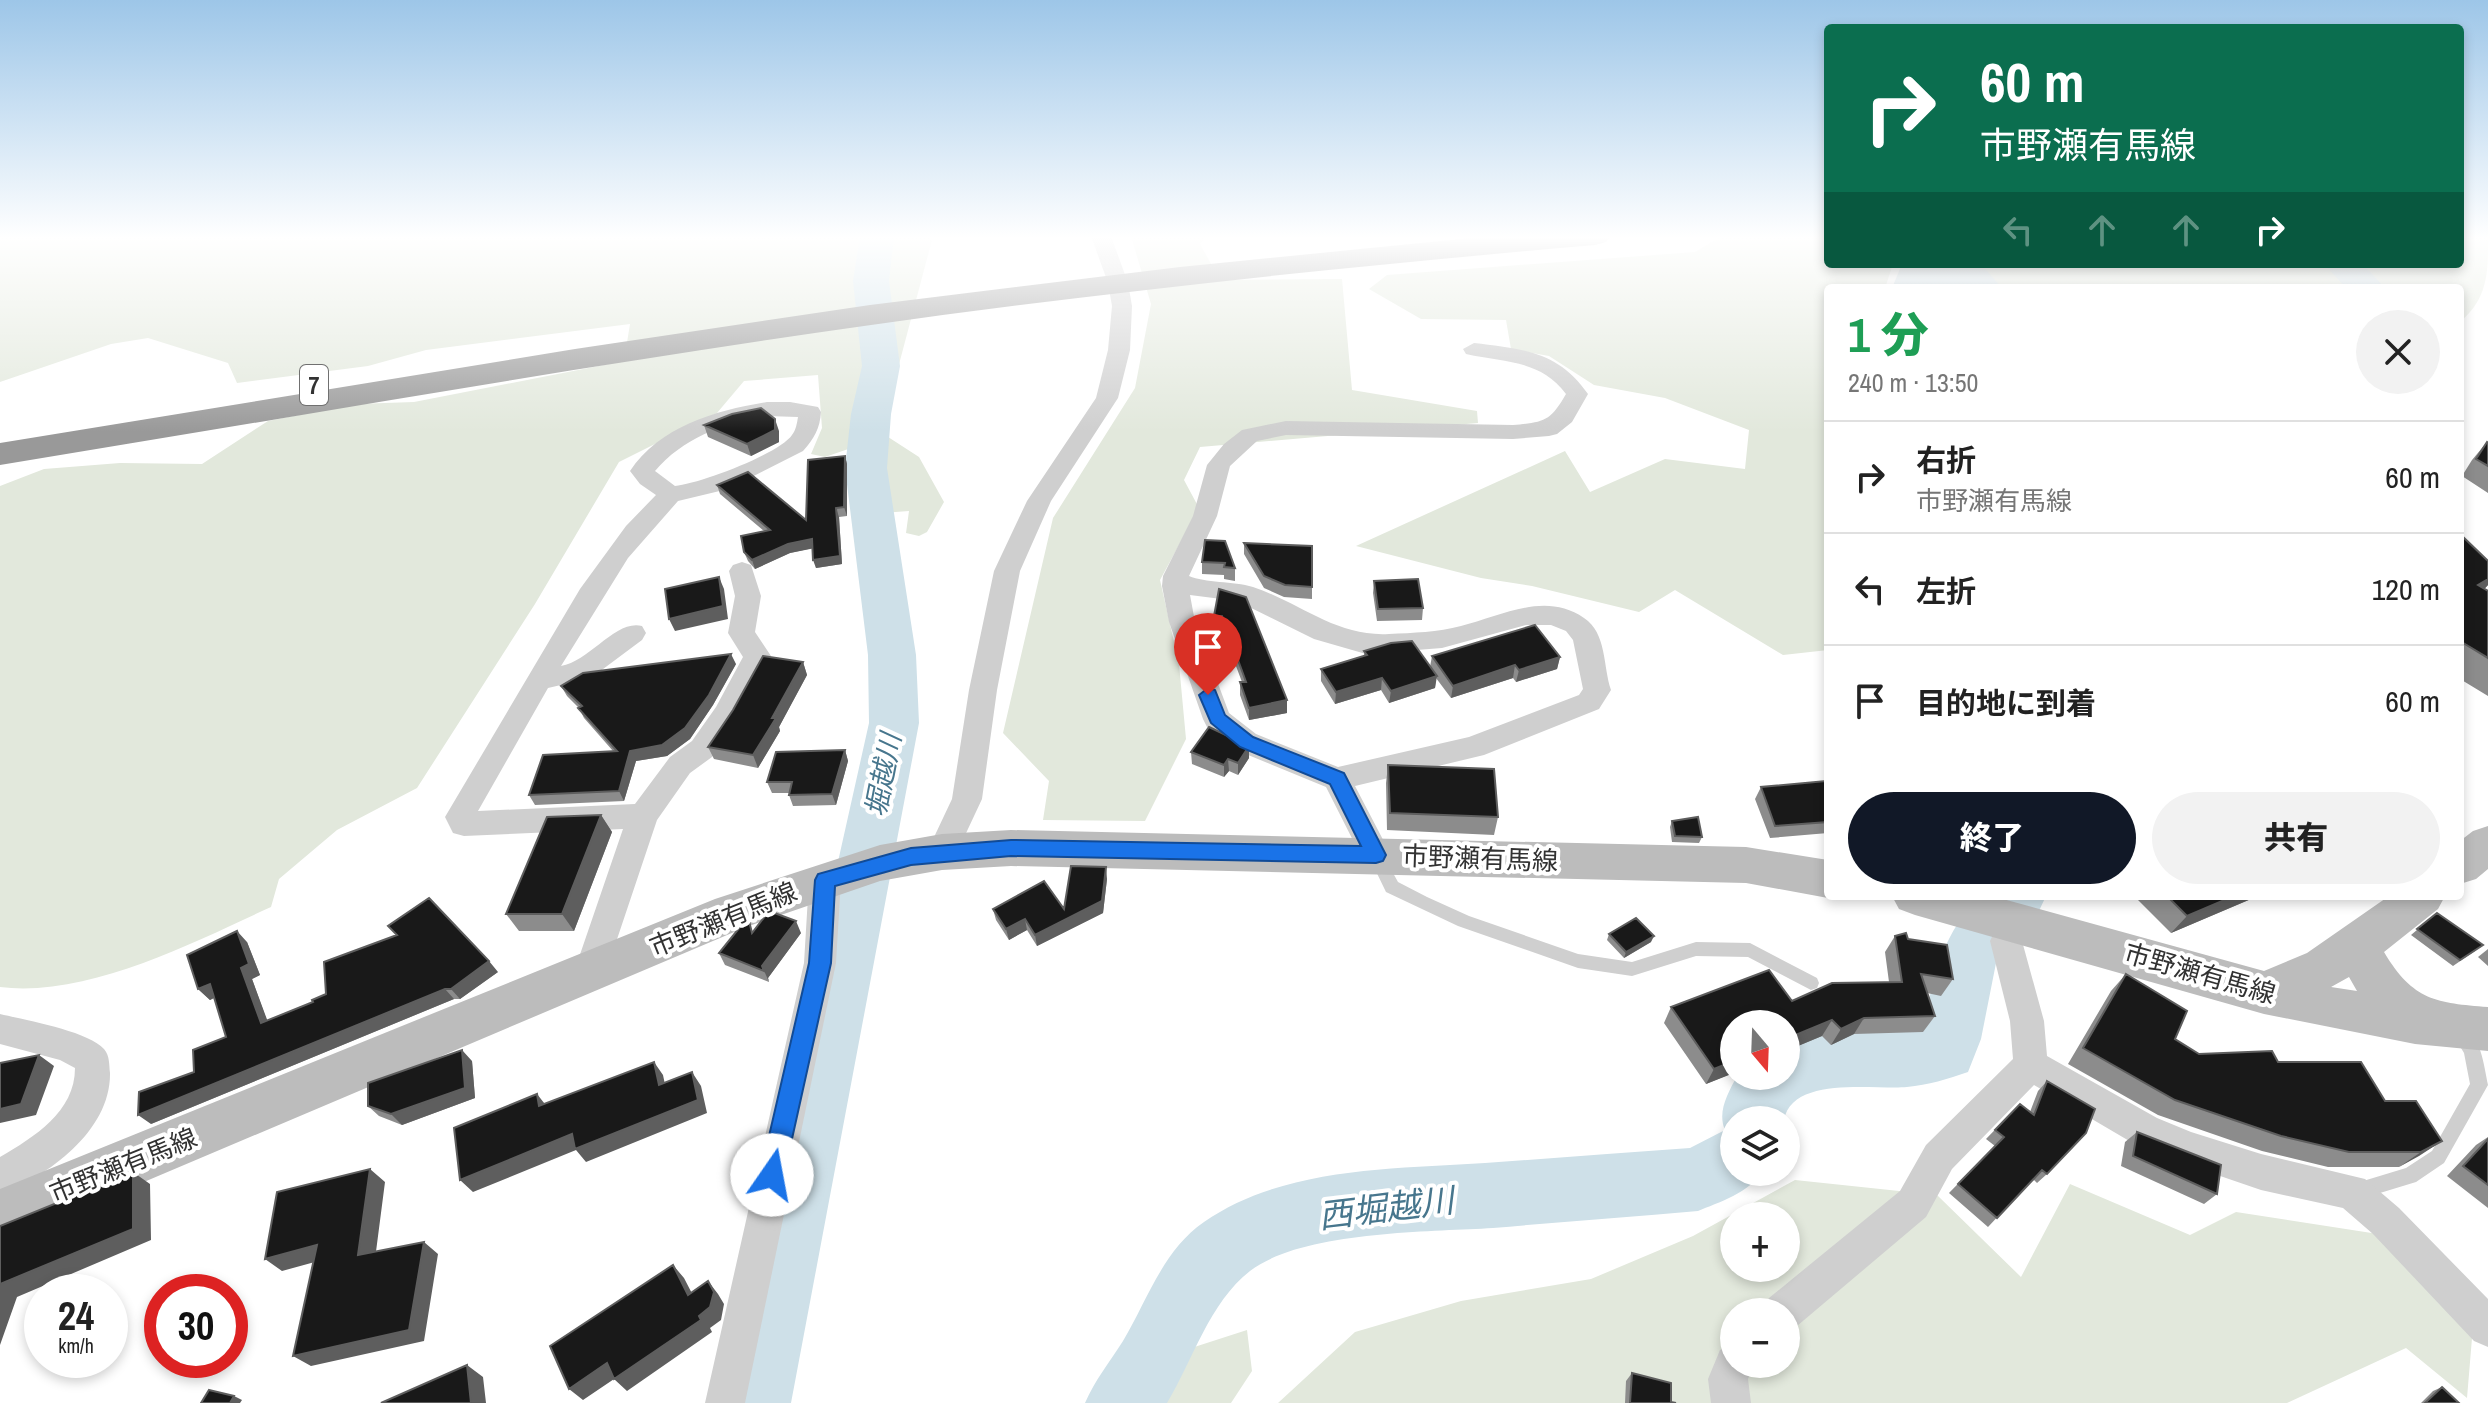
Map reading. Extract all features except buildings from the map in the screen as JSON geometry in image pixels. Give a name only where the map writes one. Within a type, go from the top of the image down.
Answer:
[{"type":"highway","name":"7","points":[[0,436],[627,343],[969,301]]},
{"type":"highway","name":"7","points":[[0,454],[627,343]]},
{"type":"main road","points":[[2464,863],[2488,844]]},
{"type":"main road","name":"市野瀬有馬線","points":[[0,1216],[731,913],[852,872],[942,852],[1011,848],[1746,865],[1824,878]]},
{"type":"main road","name":"市野瀬有馬線","points":[[1932,900],[2000,916],[2264,993],[2341,1012],[2458,1026]]},
{"type":"main road","points":[[2264,993],[2324,968],[2417,900]]},
{"type":"main road","points":[[2358,945],[2373,978],[2388,997],[2458,1026]]},
{"type":"street","points":[[942,852],[967,799],[983,690],[1007,571],[1039,501],[1107,398],[1119,350],[1121,301]]},
{"type":"street","points":[[1175,586],[1219,588],[1250,596],[1343,639],[1365,644],[1460,636],[1523,616],[1544,613],[1567,620],[1586,634],[1592,653],[1590,674],[1597,690],[1589,702],[1474,747],[1337,779],[1246,742],[1217,719],[1182,622],[1175,586],[1205,516],[1219,465],[1232,449],[1250,435],[1286,428],[1352,427],[1513,432],[1549,429],[1564,417],[1577,394],[1565,374],[1546,362],[1474,349]]},
{"type":"street","points":[[643,816],[464,824],[460,817],[603,572],[628,538],[671,494],[691,494],[710,488],[795,446],[803,439],[810,412],[790,406],[724,416],[653,455],[642,471],[648,479],[671,494]]},
{"type":"street","points":[[590,972],[643,816],[680,765],[702,749],[726,714],[757,656],[741,633],[750,603],[749,589],[742,571]]},
{"type":"street","points":[[539,679],[568,677],[583,672],[633,633]]},
{"type":"street","points":[[1337,779],[1376,855]]},
{"type":"street","points":[[725,1403],[820,963],[852,872]]},
{"type":"street","points":[[2000,916],[2027,1021],[2031,1065]]},
{"type":"street","points":[[0,1029],[67,1046],[92,1060],[95,1081],[84,1106],[67,1130],[37,1155],[0,1177]]},
{"type":"street","points":[[2031,1065],[2144,1130],[2191,1149],[2261,1172],[2352,1192],[2386,1221],[2488,1327]]},
{"type":"street","points":[[1800,1298],[1913,1204],[1939,1157],[2031,1065]]},
{"type":"street","points":[[1728,1378],[1731,1403]]},
{"type":"lane","points":[[1376,855],[1392,887],[1464,921],[1578,961],[1632,969],[1696,949],[1750,950],[1811,983]]},
{"type":"lane","points":[[2352,1192],[2410,1176],[2438,1157],[2479,1085],[2472,1051],[2458,1026]]},
{"type":"shaded area","points":[[0,301],[916,301],[893,387],[885,435],[919,457],[944,502],[927,532],[919,536],[906,533],[909,511],[882,513],[857,446],[825,457],[811,454],[822,428],[818,375],[744,381],[717,413],[619,462],[535,604],[417,788],[337,830],[279,879],[271,907],[174,951],[104,976],[33,988],[0,987],[0,486],[44,469],[120,463],[202,464],[268,421],[355,404],[414,402],[624,361],[630,324],[426,350],[368,366],[237,383],[228,363],[148,338],[111,344],[0,382]]},
{"type":"shaded area","points":[[1150,301],[1344,301],[1352,390],[1477,411],[1478,423],[1200,447],[1184,480],[1199,508],[1160,580],[1179,664],[1186,739],[1145,821],[1043,820],[1049,781],[1003,733],[1053,518],[1135,388]]},
{"type":"shaded area","points":[[1391,301],[1824,301],[1824,650],[1783,655],[1675,590],[1639,612],[1532,586],[1481,578],[1356,546],[1565,451],[1590,492],[1665,459],[1745,469],[1749,430],[1665,398],[1594,385],[1549,356],[1511,349],[1506,320],[1421,319]]},
{"type":"shaded area","points":[[2464,301],[2477,301],[2476,304],[2464,318]]},
{"type":"shaded area","points":[[1800,1181],[1937,1195],[2021,1277],[2070,1184],[2190,1235],[2236,1212],[2378,1234],[2473,1326],[2467,1398],[2406,1348],[2287,1403],[1278,1403],[1355,1332],[1461,1301],[1591,1279],[1693,1236],[1720,1221],[1720,1282],[1800,1282],[1800,1202],[1755,1202],[1784,1186],[1800,1186]]},
{"type":"shaded area","points":[[1247,1330],[1252,1371],[1231,1403],[1158,1403],[1182,1351]]},
{"type":"waterway","name":"堀越川","points":[[754,1403],[894,723],[892,655],[866,468],[871,414],[881,366],[873,301]]},
{"type":"waterway","name":"西堀越川","points":[[1800,1068],[1831,1059],[1903,1059],[1946,1052],[1969,956],[1984,931],[2014,900]]},
{"type":"waterway","name":"西堀越川","points":[[1755,1106],[1764,1090]]},
{"type":"waterway","name":"西堀越川","points":[[1122,1403],[1149,1365],[1194,1282],[1226,1247],[1250,1232],[1316,1212],[1353,1206],[1698,1179],[1720,1166]]},
{"type":"route","points":[[772,1175],[820,963],[825,880],[911,856],[1011,848],[1376,855],[1337,779],[1246,742],[1217,719],[1208,695]]}]
